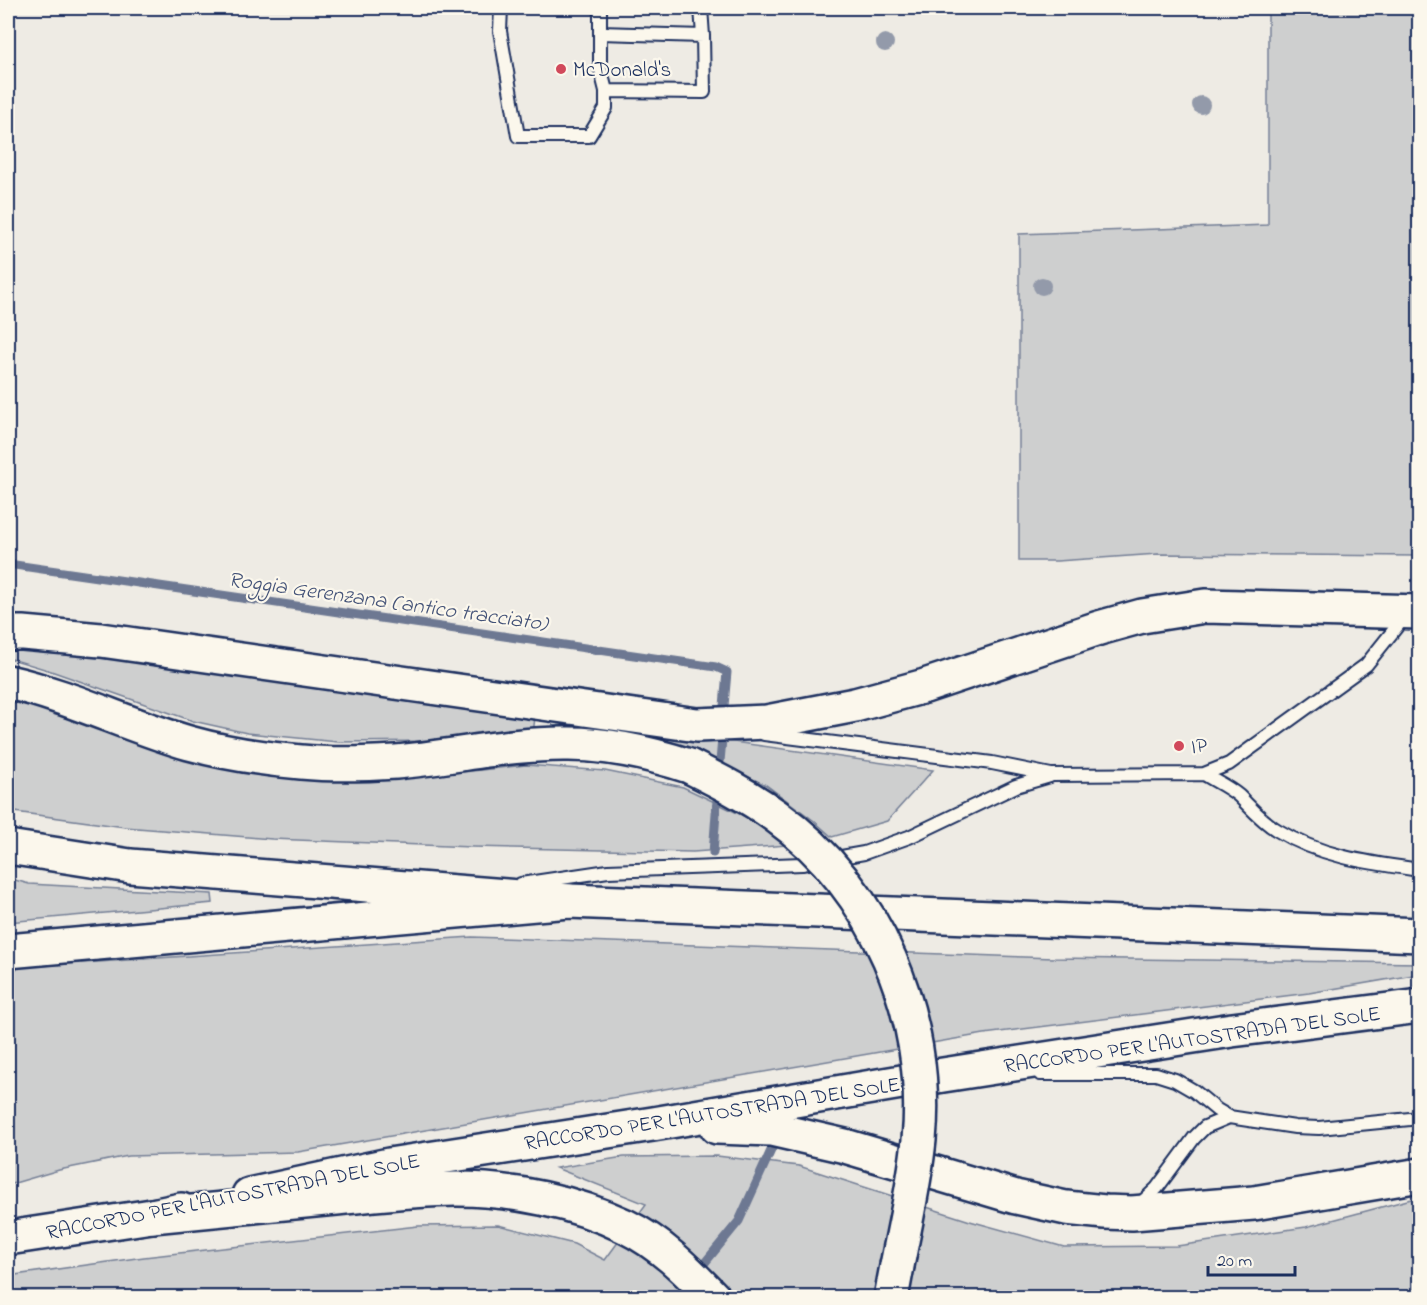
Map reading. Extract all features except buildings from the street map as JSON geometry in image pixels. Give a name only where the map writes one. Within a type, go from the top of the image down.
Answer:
[{"type":"highway","points":[[8,633],[101,640],[697,725],[767,722],[855,705],[924,686],[1099,628],[1142,616],[1205,606],[1414,612]]},
{"type":"highway","points":[[8,682],[87,706],[189,743],[257,758],[367,764],[533,745],[609,746],[646,753],[689,766],[739,792],[778,817],[833,867],[856,897],[881,939],[909,1017],[917,1058],[919,1139],[891,1298]]},
{"type":"highway","points":[[8,847],[65,858],[130,866],[568,901],[1419,935]]},
{"type":"highway","points":[[8,951],[568,901]]},
{"type":"highway","name":"RACCORDO PER L'AUTOSTRADA DEL SOLE","points":[[8,1238],[152,1216],[389,1165],[1232,1030],[1419,1006]]},
{"type":"highway","points":[[653,1124],[771,1129],[845,1146],[1016,1197],[1066,1208],[1132,1213],[1254,1203],[1419,1175]]},
{"type":"highway","points":[[152,1216],[458,1189],[499,1192],[556,1201],[591,1211],[627,1227],[664,1251],[714,1298]]},
{"type":"lane","points":[[501,8],[500,31],[518,136],[589,136],[606,108],[606,91],[600,67],[600,8]]},
{"type":"lane","points":[[606,91],[704,92],[701,8]]},
{"type":"lane","points":[[600,33],[703,36]]},
{"type":"lane","points":[[697,725],[992,763],[1052,776],[1204,774],[1229,764],[1366,665],[1414,612]]},
{"type":"lane","points":[[1204,774],[1238,795],[1261,820],[1296,841],[1326,854],[1360,862],[1419,870]]},
{"type":"lane","points":[[465,893],[608,871],[802,864],[864,853],[909,837],[1016,786],[1052,776]]},
{"type":"lane","points":[[943,1075],[1156,1074],[1175,1080],[1194,1091],[1229,1117],[1319,1128],[1419,1118]]},
{"type":"lane","points":[[1132,1213],[1157,1188],[1194,1138],[1206,1127],[1229,1117]]},
{"type":"shaded area","points":[[1268,8],[1419,8],[1419,556],[1158,554],[1057,561],[1019,561],[1019,234],[1268,225]]},
{"type":"shaded area","points":[[8,646],[63,649],[535,717],[533,734],[434,741],[338,742],[247,733],[193,721],[8,658]]},
{"type":"shaded area","points":[[8,694],[326,777],[418,777],[526,765],[605,771],[683,787],[748,818],[788,845],[693,852],[472,847],[272,839],[125,827],[8,811]]},
{"type":"shaded area","points":[[641,729],[933,770],[887,821],[832,837],[766,785]]},
{"type":"shaded area","points":[[8,878],[29,884],[212,894],[213,903],[8,922]]},
{"type":"shaded area","points":[[472,937],[1054,958],[1419,963],[1419,974],[1309,993],[984,1034],[298,1152],[128,1156],[59,1170],[8,1185],[8,968]]},
{"type":"shaded area","points":[[717,1156],[799,1166],[970,1221],[1064,1247],[1177,1246],[1306,1227],[1419,1197],[1419,1297],[8,1298],[8,1276],[144,1257],[418,1226],[498,1225],[574,1244],[605,1260],[646,1204],[556,1168],[624,1157]]},
{"type":"waterway","name":"Roggia Gerenzana (antico tracciato)","points":[[8,564],[716,667],[727,672],[724,706]]},
{"type":"waterway","name":"Roggia Gerenzana (antico tracciato)","points":[[719,773],[722,739]]},
{"type":"waterway","name":"Roggia Gerenzana (antico tracciato)","points":[[713,853],[718,787]]},
{"type":"waterway","name":"Roggia Gerenzana (antico tracciato)","points":[[676,1298],[739,1221],[773,1146]]},
{"type":"place","name":"McDonald's","points":[[561,69]]},
{"type":"place","name":"IP","points":[[1179,746]]}]
